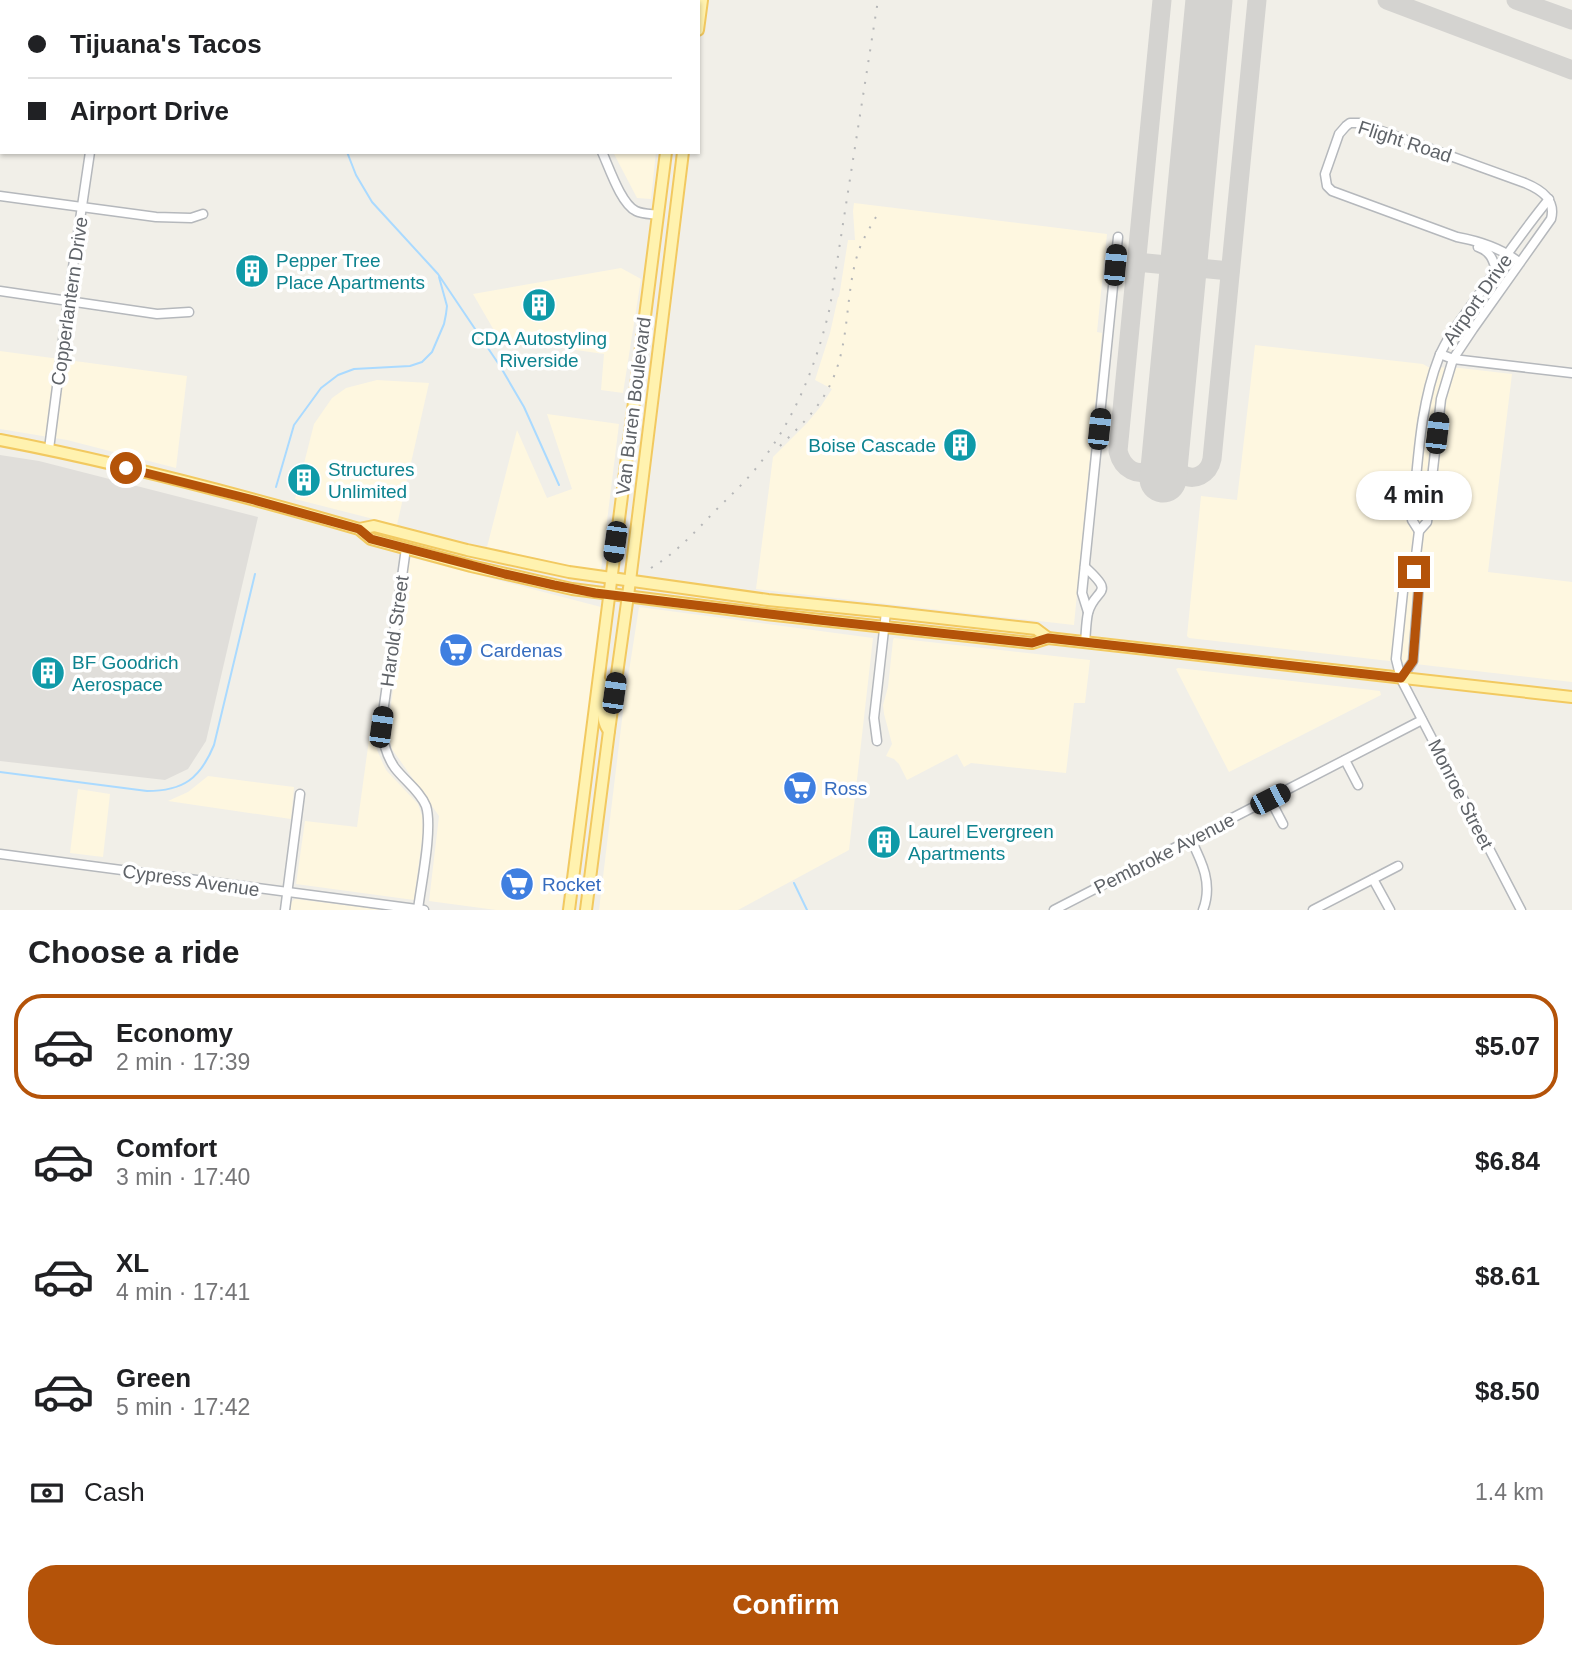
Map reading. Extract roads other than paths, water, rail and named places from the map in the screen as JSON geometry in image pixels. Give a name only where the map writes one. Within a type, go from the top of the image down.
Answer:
[{"type":"main road","name":"Van Buren Boulevard","points":[[569,910],[666,154]]},
{"type":"main road","name":"Van Buren Boulevard","points":[[586,910],[683,154]]},
{"type":"main road","points":[[0,440],[49,449],[254,500],[359,529],[371,539],[542,583],[609,594],[1032,643],[1048,638],[1572,697]]},
{"type":"main road","points":[[359,529],[374,526],[449,546],[611,578],[768,600],[1036,629],[1048,638]]},
{"type":"main road","points":[[406,548],[410,540],[449,546]]},
{"type":"main road","points":[[599,678],[605,695],[603,721],[608,731]]},
{"type":"main road","points":[[592,729],[600,740],[596,777],[600,797]]},
{"type":"street","name":"Flight Road","points":[[1520,263],[1508,253],[1336,194],[1329,189],[1325,174],[1339,134],[1346,125],[1359,123],[1534,186],[1549,199]]},
{"type":"street","name":"Copperlantern Drive","points":[[49,449],[90,154]]},
{"type":"street","points":[[603,154],[629,207],[637,212],[658,215]]},
{"type":"street","points":[[0,196],[156,216],[191,218],[203,214]]},
{"type":"street","name":"Airport Drive","points":[[1401,678],[1413,661],[1419,584],[1414,572],[1419,531],[1427,522],[1441,400],[1454,359],[1551,219],[1553,206],[1549,199],[1496,270],[1440,354],[1427,396],[1422,431],[1412,520],[1419,531]]},
{"type":"street","points":[[1085,642],[1088,612],[1082,593],[1118,237]]},
{"type":"street","points":[[1457,237],[1489,253],[1496,270]]},
{"type":"street","points":[[0,291],[157,314],[190,312]]},
{"type":"street","points":[[1440,354],[1454,359],[1572,373]]},
{"type":"street","name":"Harold Street","points":[[406,548],[381,727],[385,751],[425,805],[428,825],[418,909]]},
{"type":"street","points":[[1085,567],[1102,586],[1102,591],[1088,612]]},
{"type":"street","name":"Airport Drive","points":[[1401,678],[1396,659],[1404,582],[1414,572]]},
{"type":"street","points":[[877,741],[874,718],[886,612]]},
{"type":"street","name":"Monroe Street","points":[[1401,678],[1521,910]]},
{"type":"street","name":"Pembroke Avenue","points":[[1054,910],[1422,720]]},
{"type":"street","points":[[1345,760],[1359,785]]},
{"type":"street","points":[[285,910],[300,794]]},
{"type":"street","points":[[1270,799],[1283,824]]},
{"type":"street","points":[[1191,840],[1202,862],[1208,884],[1203,910]]},
{"type":"street","name":"Cypress Avenue","points":[[0,854],[424,910]]},
{"type":"street","points":[[1313,910],[1398,866]]},
{"type":"street","points":[[1373,879],[1390,910]]},
{"type":"waterway","points":[[348,154],[356,175],[372,202],[438,274],[500,366],[524,407],[559,485]]},
{"type":"waterway","points":[[276,487],[294,425],[321,388],[338,375],[354,369],[410,366],[422,362],[432,352],[444,324],[447,306],[439,277]]},
{"type":"waterway","points":[[0,772],[147,791],[171,789],[189,781],[203,767],[214,745],[255,574]]},
{"type":"waterway","points":[[794,883],[807,910]]},
{"type":"railway","points":[[651,568],[685,542],[753,472],[791,415],[810,373],[830,307],[878,0]]},
{"type":"railway","points":[[780,446],[815,409],[831,383],[841,352],[857,256],[876,217]]},
{"type":"place","name":"Pepper Tree Place Apartments","points":[[252,271]]},
{"type":"place","name":"CDA Autostyling Riverside","points":[[539,305]]},
{"type":"place","name":"Boise Cascade","points":[[960,445]]},
{"type":"place","name":"Structures Unlimited","points":[[304,480]]},
{"type":"place","name":"Cardenas","points":[[456,650]]},
{"type":"place","name":"BF Goodrich Aerospace","points":[[48,673]]},
{"type":"place","name":"Ross","points":[[800,788]]},
{"type":"place","name":"Laurel Evergreen Apartments","points":[[884,842]]},
{"type":"place","name":"Rocket","points":[[517,884]]}]
